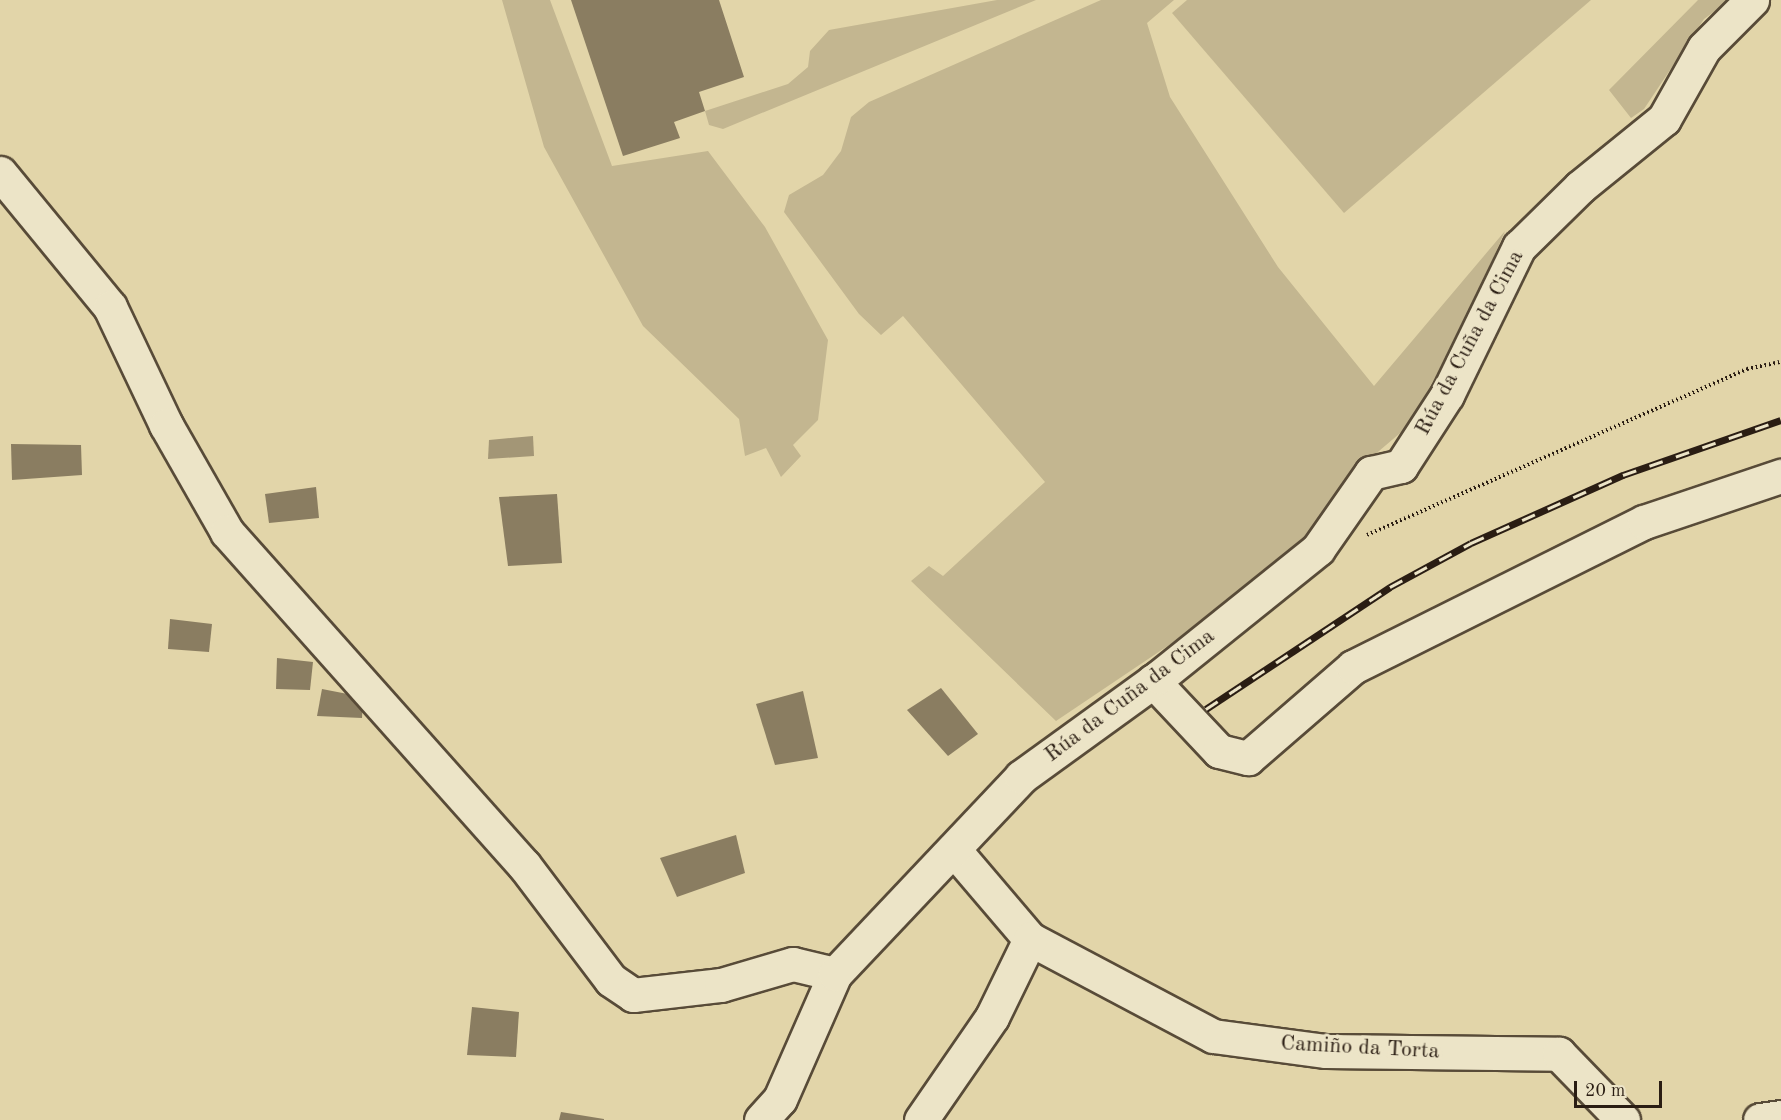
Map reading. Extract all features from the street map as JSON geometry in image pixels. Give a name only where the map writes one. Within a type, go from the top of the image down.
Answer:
[{"type":"street","name":"Rúa da Cuña da Cima","points":[[835,974],[955,851],[1021,777],[1153,681],[1318,549],[1371,473],[1401,466],[1447,395],[1519,248],[1580,187],[1664,119],[1704,48],[1752,0]]},
{"type":"street","points":[[0,173],[110,306],[165,425],[227,532],[524,865],[611,980],[633,995],[721,984],[793,964],[835,974],[776,1113]]},
{"type":"street","points":[[1153,681],[1220,751],[1248,758],[1353,667],[1644,522],[1781,476]]},
{"type":"street","name":"Camiño da Torta","points":[[955,851],[1030,939],[1213,1036],[1326,1051],[1558,1054],[1623,1120]]},
{"type":"street","points":[[921,1120],[992,1017],[1030,939]]},
{"type":"street","points":[[1760,1120],[1781,1117]]},
{"type":"path","points":[[1318,549],[1356,540],[1747,369],[1781,362]]},
{"type":"shaded area","points":[[502,0],[550,0],[612,166],[708,151],[765,227],[828,340],[818,420],[793,445],[801,456],[781,477],[766,448],[745,456],[739,419],[643,326],[544,147]]},
{"type":"shaded area","points":[[997,0],[1036,0],[723,129],[709,125],[705,111],[788,84],[808,67],[810,51],[829,30]]},
{"type":"shaded area","points":[[1101,0],[1174,0],[1147,23],[1170,97],[1278,267],[1374,386],[1505,231],[1426,411],[1352,474],[1294,561],[1056,721],[911,581],[929,566],[943,576],[1045,482],[903,316],[881,335],[859,314],[784,212],[789,195],[823,175],[841,151],[851,117],[869,102]]},
{"type":"shaded area","points":[[1187,0],[1591,0],[1344,213],[1172,13]]},
{"type":"shaded area","points":[[1698,0],[1730,0],[1704,19],[1644,109],[1631,118],[1609,90]]},
{"type":"shaded area","points":[[533,436],[534,456],[488,459],[489,440]]},
{"type":"building","points":[[571,0],[719,0],[744,77],[699,92],[705,111],[674,122],[680,138],[623,156]]},
{"type":"building","points":[[11,444],[81,445],[82,475],[12,480]]},
{"type":"building","points":[[316,487],[319,518],[269,523],[265,494]]},
{"type":"building","points":[[557,494],[562,563],[508,566],[499,497]]},
{"type":"building","points":[[170,619],[212,624],[209,652],[168,649]]},
{"type":"building","points":[[277,658],[313,662],[310,690],[276,689]]},
{"type":"building","points":[[941,688],[978,734],[948,756],[907,710]]},
{"type":"building","points":[[322,689],[363,697],[362,718],[317,716]]},
{"type":"building","points":[[803,691],[818,758],[775,765],[756,704]]},
{"type":"building","points":[[736,835],[745,873],[677,897],[660,858]]},
{"type":"building","points":[[472,1007],[519,1012],[516,1057],[467,1055]]},
{"type":"building","points":[[561,1112],[604,1119],[604,1120],[559,1120]]},
{"type":"railway","points":[[1206,709],[1390,587],[1471,543],[1623,475],[1781,420]]}]
